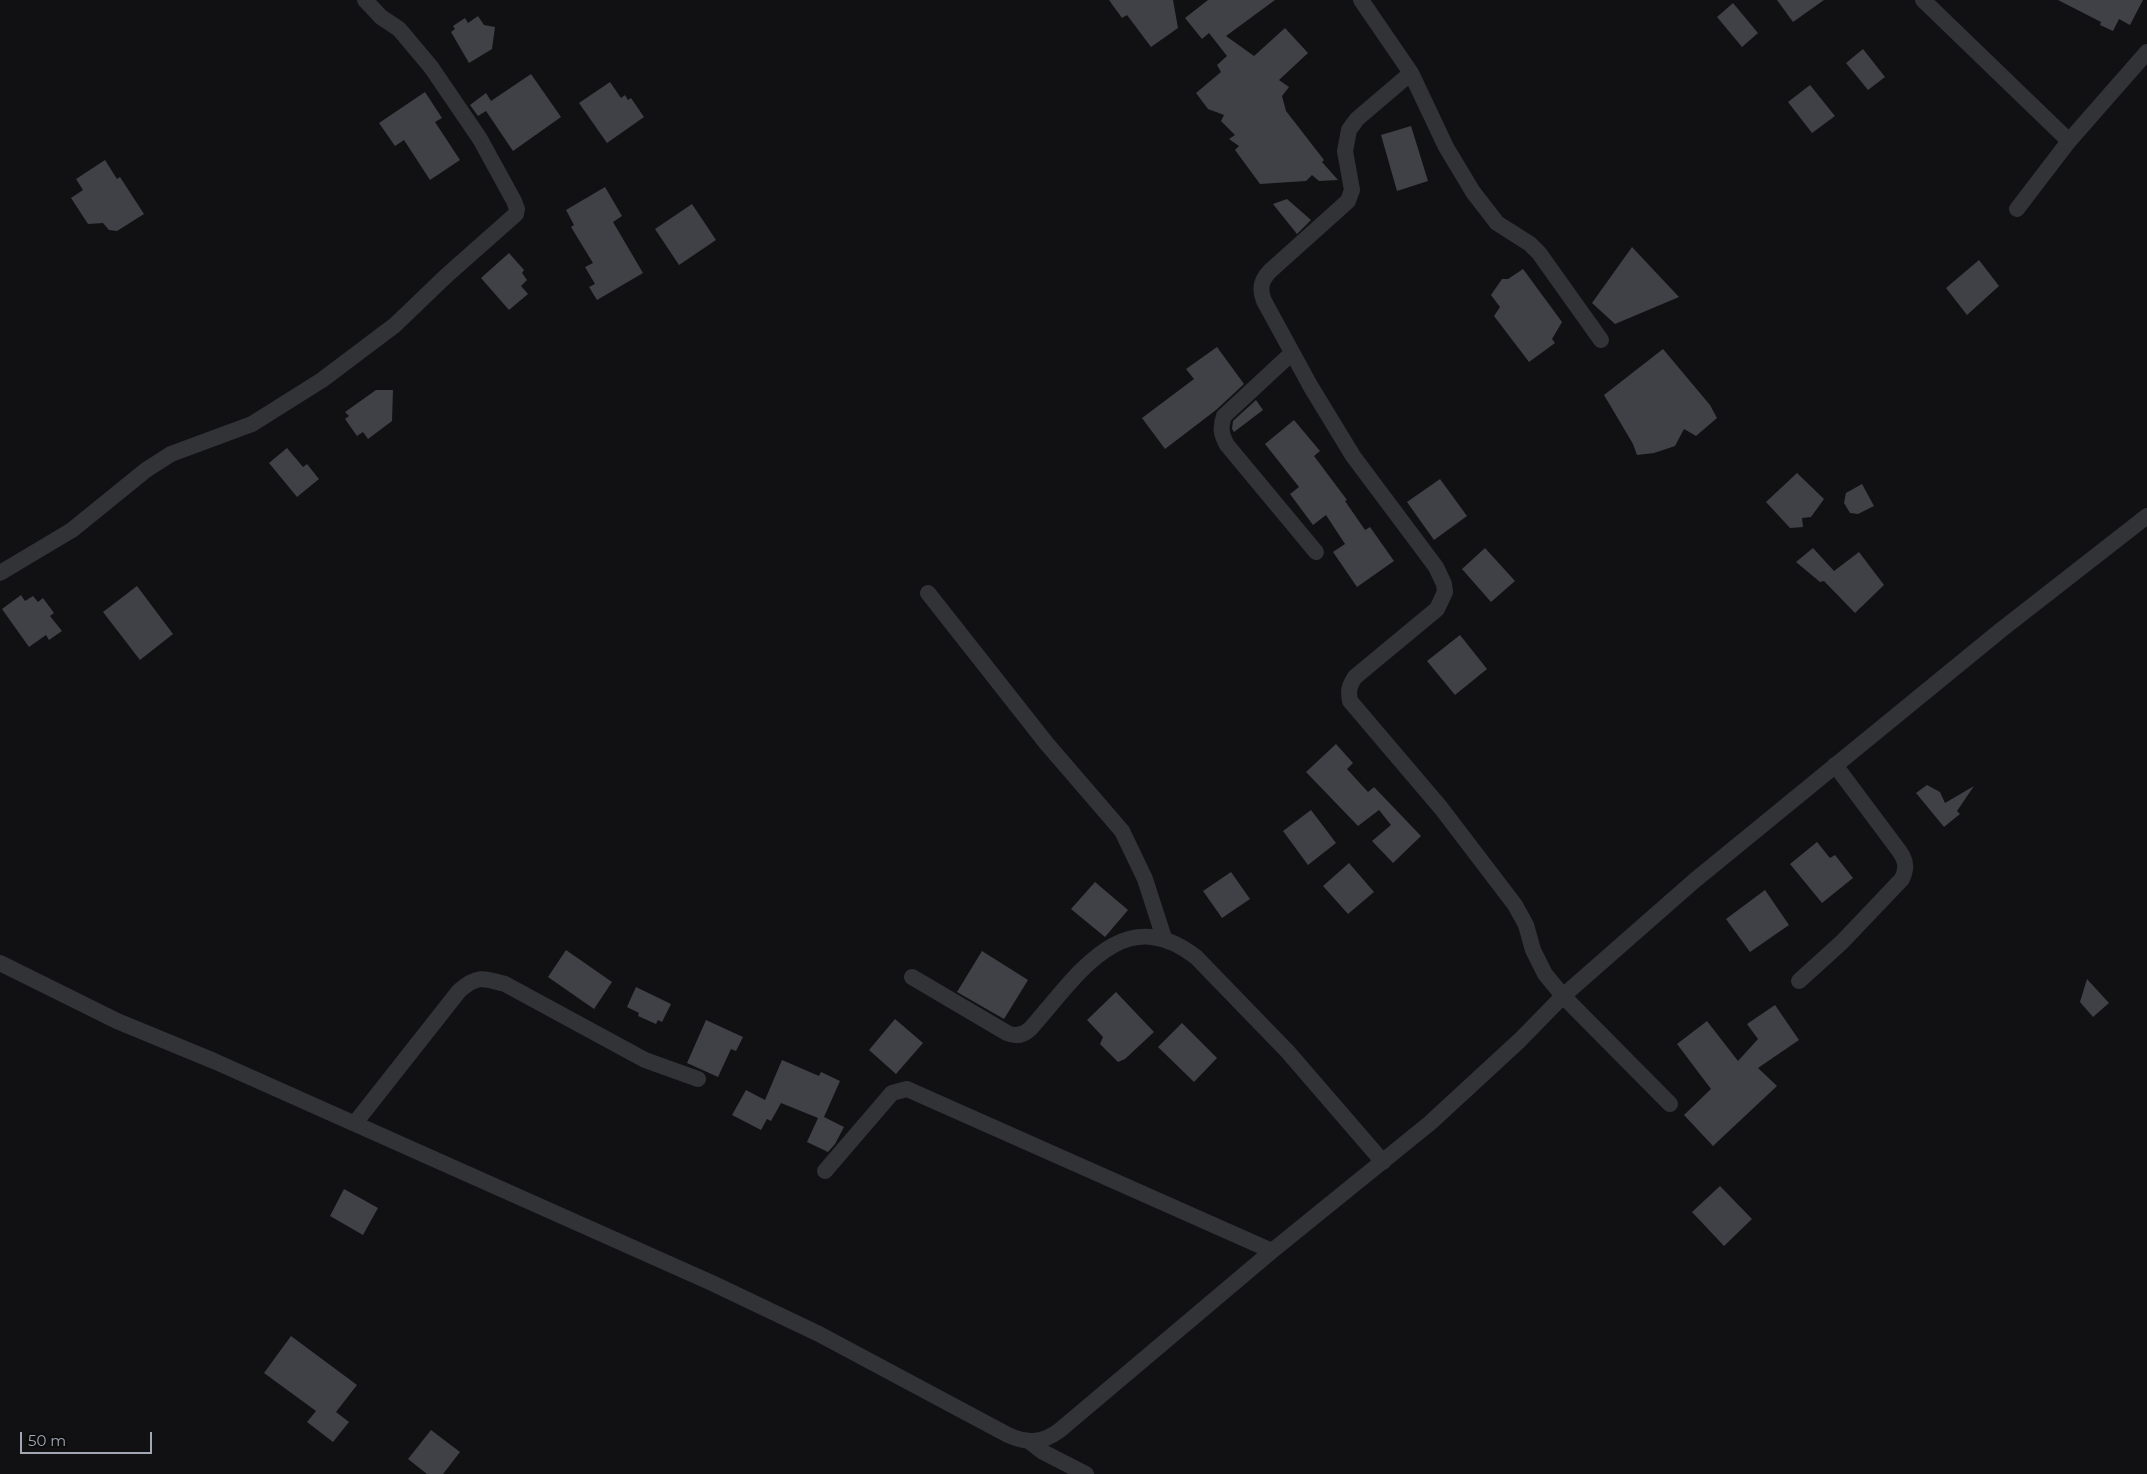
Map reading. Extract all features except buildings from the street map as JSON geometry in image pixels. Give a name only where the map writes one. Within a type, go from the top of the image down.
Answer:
[{"type":"street","points":[[0,573],[72,530],[146,470],[171,454],[252,424],[322,380],[395,325],[446,276],[516,214],[517,209],[514,201],[480,139],[431,67],[399,29],[381,17],[365,0]]},
{"type":"street","points":[[1361,0],[1411,73],[1446,147],[1473,192],[1497,224],[1530,244],[1539,253],[1601,340]]},
{"type":"street","points":[[1923,0],[2069,141]]},
{"type":"street","points":[[2017,210],[2069,141],[2147,52]]},
{"type":"street","points":[[1411,73],[1357,119],[1348,130],[1346,151],[1352,190],[1348,201],[1270,271],[1260,288],[1264,302],[1292,354],[1352,456],[1436,567],[1444,584],[1445,592],[1438,609],[1355,677],[1350,684],[1348,693],[1350,701],[1441,808],[1515,905],[1526,925],[1533,950],[1545,974],[1563,996],[1670,1104]]},
{"type":"street","points":[[1292,354],[1224,416],[1221,426],[1222,436],[1227,445],[1316,552]]},
{"type":"street","points":[[1030,1442],[1040,1441],[1055,1433],[1272,1251],[1383,1162],[1476,1082],[1563,996],[1694,880],[2001,630],[2147,516]]},
{"type":"street","points":[[928,593],[1041,737],[1122,831],[1146,879],[1164,938]]},
{"type":"street","points":[[1799,981],[1872,912],[1902,879],[1905,872],[1906,865],[1900,852],[1835,765]]},
{"type":"street","points":[[912,977],[1007,1032],[1017,1035],[1027,1032],[1094,958],[1109,946],[1126,939],[1145,936],[1164,938],[1182,946],[1196,957],[1288,1052],[1383,1162]]},
{"type":"street","points":[[0,963],[118,1021],[355,1123],[712,1283],[819,1334],[1008,1435],[1030,1442],[1043,1452],[1086,1474]]},
{"type":"street","points":[[355,1123],[459,992],[475,979],[484,978],[505,984],[645,1060],[698,1079]]},
{"type":"street","points":[[824,1171],[892,1093],[907,1089],[1272,1251]]}]
